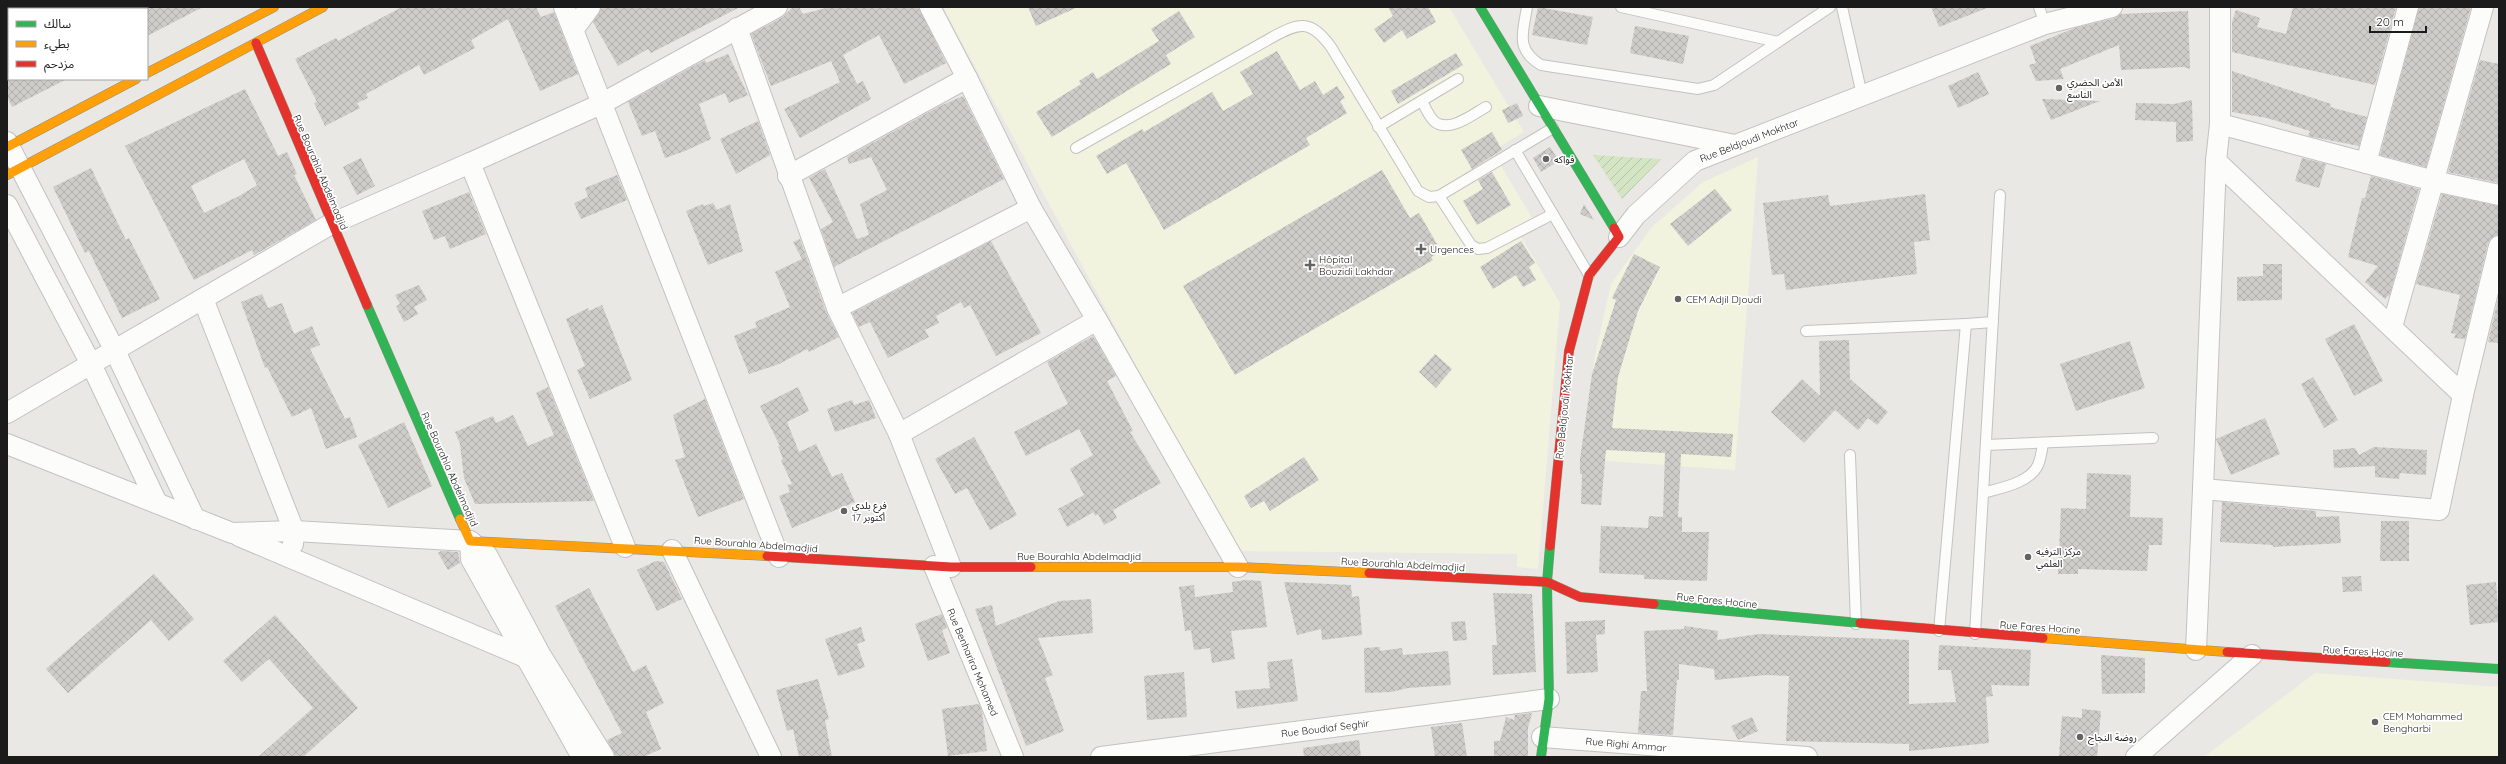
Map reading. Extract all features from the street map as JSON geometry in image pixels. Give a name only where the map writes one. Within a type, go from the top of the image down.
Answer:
[{"type":"street","points":[[14,171],[323,7]]},
{"type":"street","points":[[564,7],[779,557]]},
{"type":"street","points":[[573,30],[590,7]]},
{"type":"street","points":[[7,414],[331,224],[602,104],[777,7]]},
{"type":"street","points":[[930,7],[1031,208],[1097,320],[1238,567]]},
{"type":"street","points":[[1480,7],[1619,237]]},
{"type":"street","name":"Rue Beldjoudi Mokhtar","points":[[1542,757],[1542,737],[1549,699],[1547,582],[1569,351],[1589,275],[1636,215],[1695,161],[1862,96],[2042,16],[2112,7]]},
{"type":"street","points":[[2196,650],[2216,160],[2220,124],[2220,7]]},
{"type":"street","points":[[2366,163],[2408,7]]},
{"type":"street","points":[[2392,328],[2483,7]]},
{"type":"street","points":[[148,72],[265,9]]},
{"type":"street","name":"Rue Benharira Mohamed","points":[[737,28],[788,176],[838,308],[899,434],[942,567],[1013,757]]},
{"type":"street","name":"Rue Bourahla Abdelmadjid","points":[[256,43],[331,224],[470,541],[625,547],[942,567],[1238,567],[1547,582],[1580,597]]},
{"type":"street","points":[[788,176],[967,78]]},
{"type":"street","points":[[134,80],[8,145],[14,171],[115,351],[195,519]]},
{"type":"street","points":[[1540,106],[1735,145]]},
{"type":"street","points":[[2220,124],[2434,181],[2499,195]]},
{"type":"street","points":[[2216,160],[2463,395]]},
{"type":"street","points":[[470,163],[625,547]]},
{"type":"street","points":[[7,205],[91,364],[157,503]]},
{"type":"street","points":[[838,308],[1031,208]]},
{"type":"street","points":[[2202,489],[2439,510],[2463,395],[2499,246]]},
{"type":"street","points":[[202,300],[294,531],[293,557]]},
{"type":"street","points":[[899,434],[1097,320]]},
{"type":"street","points":[[7,444],[293,557],[525,657]]},
{"type":"street","points":[[232,533],[294,531],[470,541],[487,555],[540,654],[604,757]]},
{"type":"street","points":[[470,541],[471,559],[582,757]]},
{"type":"street","points":[[672,550],[771,757]]},
{"type":"street","name":"Rue Fares Hocine","points":[[1580,597],[1975,634],[2252,655],[2499,669]]},
{"type":"street","points":[[2136,757],[2252,655]]},
{"type":"street","name":"Rue Boudiaf Seghir","points":[[1101,757],[1549,699]]},
{"type":"street","name":"Rue Righi Ammar","points":[[1542,737],[1684,753],[1807,757]]},
{"type":"lane","points":[[1527,7],[1521,41],[1528,55],[1541,65],[1698,89],[1714,85],[1830,7]]},
{"type":"lane","points":[[1621,7],[1778,42]]},
{"type":"lane","points":[[1842,7],[1862,96]]},
{"type":"lane","points":[[1076,148],[1270,38],[1289,28],[1303,25],[1316,30],[1331,47],[1418,192],[1429,197],[1439,196],[1553,128]]},
{"type":"lane","points":[[1378,127],[1458,79]]},
{"type":"lane","points":[[1422,101],[1434,121],[1441,126],[1450,126],[1486,107]]},
{"type":"lane","points":[[1515,150],[1589,275]]},
{"type":"lane","points":[[1975,634],[2000,195]]},
{"type":"lane","points":[[1439,196],[1471,245],[1478,248],[1487,248],[1553,214]]},
{"type":"lane","points":[[1806,331],[1993,322]]},
{"type":"lane","points":[[1939,630],[1966,324]]},
{"type":"lane","points":[[1986,446],[2153,438]]},
{"type":"lane","points":[[1983,493],[2021,480],[2031,474],[2038,466],[2043,443]]},
{"type":"lane","points":[[1850,456],[1856,624]]},
{"type":"shaded area","name":"Hôpital Bouzidi Lakhdar","points":[[943,7],[1449,7],[1524,132],[1492,151],[1532,218],[1516,228],[1560,303],[1538,569],[1517,567],[1517,554],[1236,551]]},
{"type":"shaded area","name":"CEM Adjil Djoudi","points":[[1758,157],[1735,470],[1580,459],[1595,355],[1611,284],[1651,228],[1703,182]]},
{"type":"shaded area","name":"CEM Mohammed Bengharbi","points":[[2315,673],[2499,687],[2499,757],[2204,757]]},
{"type":"green space","points":[[1593,155],[1661,159],[1622,199]]},
{"type":"building","points":[[147,7],[203,7],[148,35]]},
{"type":"building","points":[[402,7],[536,7],[541,17],[554,12],[578,74],[540,91],[508,19],[471,40],[475,48],[424,75],[419,65],[366,94],[368,98],[357,103],[360,108],[325,126],[314,103],[317,102],[295,59],[336,38],[338,41]]},
{"type":"building","points":[[601,7],[740,7],[651,53],[648,49],[618,66],[593,22]]},
{"type":"building","points":[[793,7],[799,7],[803,14],[830,7],[919,7],[946,63],[904,84],[879,35],[843,55],[857,84],[863,81],[871,99],[800,138],[784,109],[840,82],[831,61],[771,86],[751,34],[783,17]]},
{"type":"building","points":[[1028,7],[1078,7],[1036,26]]},
{"type":"building","points":[[1388,7],[1428,7],[1436,22],[1407,39],[1402,30],[1384,43],[1374,29],[1393,16]]},
{"type":"building","points":[[1538,7],[1593,17],[1587,45],[1532,35]]},
{"type":"building","points":[[1931,7],[1987,7],[1987,8],[1939,27]]},
{"type":"building","points":[[2293,7],[2396,7],[2375,85],[2232,52],[2232,22],[2236,10],[2260,18],[2257,27],[2286,34]]},
{"type":"building","points":[[2419,7],[2471,7],[2426,167],[2380,155]]},
{"type":"building","points":[[1179,11],[1195,37],[1166,55],[1171,64],[1052,137],[1036,112],[1081,84],[1079,81],[1093,72],[1097,79],[1159,41],[1151,29]]},
{"type":"building","points":[[2188,11],[2190,69],[2184,67],[2121,70],[2119,45],[2060,69],[2064,79],[2036,81],[2029,65],[2036,63],[2030,46],[2075,28],[2115,18],[2121,14]]},
{"type":"building","points":[[1635,26],[1689,36],[1683,64],[1630,53]]},
{"type":"building","points":[[1277,51],[1300,90],[1315,81],[1323,95],[1337,86],[1345,98],[1340,101],[1347,113],[1306,138],[1310,145],[1164,230],[1126,163],[1107,174],[1096,156],[1142,129],[1144,132],[1212,92],[1223,111],[1253,94],[1240,72]]},
{"type":"building","points":[[1456,53],[1463,65],[1398,104],[1391,91]]},
{"type":"building","points":[[728,54],[748,95],[729,103],[725,93],[699,104],[711,139],[665,158],[655,131],[642,136],[628,102],[705,60],[706,63]]},
{"type":"building","points":[[2480,60],[2499,64],[2499,183],[2448,172]]},
{"type":"building","points":[[2232,71],[2331,104],[2330,107],[2367,117],[2359,146],[2308,136],[2310,131],[2267,118],[2232,112]]},
{"type":"building","points":[[1978,72],[1989,94],[1958,108],[1948,86]]},
{"type":"building","points":[[7,79],[65,80],[12,107],[7,96]]},
{"type":"building","points":[[245,89],[278,156],[287,152],[297,174],[294,175],[316,220],[254,255],[252,250],[194,280],[125,146]],"holes":[[[244,159],[257,185],[241,195],[204,213],[191,186]]]},
{"type":"building","points":[[963,96],[1004,179],[834,267],[821,229],[833,222],[809,178],[825,169],[857,239],[869,235],[860,204],[887,190],[871,157],[849,164],[847,157],[940,106]]},
{"type":"building","points":[[2042,99],[2100,101],[2051,120]]},
{"type":"building","points":[[2192,100],[2193,141],[2176,142],[2176,122],[2135,120],[2136,103],[2174,104]]},
{"type":"building","points":[[1517,103],[1523,116],[1508,123],[1502,110]]},
{"type":"building","points":[[758,121],[770,155],[736,174],[720,139]]},
{"type":"building","points":[[1492,132],[1502,150],[1472,169],[1461,150]]},
{"type":"building","name":"فواكه","points":[[1550,147],[1559,161],[1541,172],[1533,158]]},
{"type":"building","points":[[361,158],[375,186],[357,195],[343,167]]},
{"type":"building","points":[[2302,158],[2326,164],[2319,188],[2295,181]]},
{"type":"building","points":[[91,168],[126,240],[129,238],[160,299],[122,318],[89,251],[85,253],[53,187]]},
{"type":"building","points":[[1382,170],[1410,218],[1419,213],[1441,251],[1431,257],[1433,260],[1235,375],[1183,286]]},
{"type":"building","points":[[1492,172],[1511,205],[1477,225],[1463,201],[1483,189],[1478,180]]},
{"type":"building","points":[[617,175],[627,200],[581,219],[574,203],[588,197],[585,188]]},
{"type":"building","points":[[2371,176],[2419,189],[2390,294],[2385,299],[2365,282],[2378,266],[2348,257],[2362,198],[2365,198]]},
{"type":"building","points":[[1715,189],[1732,210],[1688,246],[1670,224]]},
{"type":"building","points":[[469,192],[486,234],[450,249],[445,236],[434,240],[422,211]]},
{"type":"building","points":[[1925,194],[1930,240],[1914,242],[1917,274],[1786,290],[1784,274],[1772,275],[1763,203],[1828,195],[1830,206]]},
{"type":"building","points":[[2442,194],[2499,206],[2499,235],[2491,238],[2488,243],[2465,339],[2454,338],[2456,334],[2451,333],[2460,295],[2416,284]]},
{"type":"building","points":[[713,203],[717,210],[730,204],[743,251],[708,265],[686,211],[703,204],[704,206]]},
{"type":"building","points":[[1584,204],[1594,220],[1580,214]]},
{"type":"building","points":[[800,239],[826,312],[839,337],[809,352],[807,349],[779,364],[749,374],[734,336],[757,327],[755,322],[790,307],[775,272],[802,259],[793,242]]},
{"type":"building","points":[[991,241],[1041,333],[996,356],[970,305],[964,308],[961,302],[936,316],[939,323],[925,330],[929,337],[888,358],[870,322],[859,327],[852,313]]},
{"type":"building","points":[[1521,241],[1535,263],[1529,267],[1536,280],[1523,287],[1516,275],[1493,289],[1480,267]]},
{"type":"building","points":[[1634,254],[1660,267],[1638,311],[1618,377],[1612,428],[1733,434],[1731,457],[1681,454],[1678,517],[1682,517],[1682,532],[1709,532],[1707,581],[1644,579],[1644,575],[1599,573],[1601,526],[1648,528],[1649,516],[1663,517],[1665,453],[1606,450],[1601,505],[1581,504],[1582,474],[1580,474],[1580,459],[1592,374],[1616,300],[1612,298]]},
{"type":"building","points":[[2263,264],[2282,264],[2282,300],[2237,301],[2237,277],[2263,276]]},
{"type":"building","points":[[419,285],[427,300],[414,307],[418,314],[404,322],[396,306],[400,304],[395,295]]},
{"type":"building","points":[[262,294],[268,308],[282,303],[294,334],[312,326],[320,345],[310,349],[345,419],[350,417],[357,437],[326,449],[311,408],[292,417],[267,367],[265,368],[241,302]]},
{"type":"building","points":[[2499,295],[2499,343],[2488,342]]},
{"type":"building","points":[[602,305],[632,380],[590,399],[577,370],[585,366],[566,319],[588,308],[589,311]]},
{"type":"building","points":[[2354,324],[2383,381],[2354,396],[2325,339]]},
{"type":"building","points":[[1093,336],[1116,376],[1107,381],[1133,431],[1130,432],[1161,483],[1113,510],[1117,518],[1104,525],[1098,514],[1095,516],[1094,512],[1067,527],[1058,509],[1084,495],[1070,469],[1093,455],[1079,429],[1026,456],[1014,432],[1068,404],[1047,362]]},
{"type":"building","points":[[1849,340],[1850,379],[1888,412],[1877,425],[1868,418],[1858,430],[1835,410],[1804,443],[1771,412],[1802,379],[1820,396],[1819,341]]},
{"type":"building","points":[[2130,341],[2145,388],[2076,411],[2060,364]]},
{"type":"building","points":[[1435,354],[1452,369],[1436,388],[1419,372]]},
{"type":"building","points":[[2313,377],[2338,420],[2324,428],[2301,384]]},
{"type":"building","points":[[548,387],[594,501],[475,504],[464,478],[460,444],[455,432],[493,416],[496,423],[513,415],[528,446],[554,435],[536,393]]},
{"type":"building","points":[[798,387],[809,411],[787,422],[799,452],[816,444],[832,477],[842,473],[855,502],[792,528],[779,496],[790,492],[787,485],[792,484],[781,460],[783,459],[778,446],[780,446],[760,406]]},
{"type":"building","points":[[705,399],[744,499],[698,517],[675,460],[685,457],[673,415]]},
{"type":"building","points":[[852,400],[854,405],[869,400],[876,418],[835,432],[827,409]]},
{"type":"building","points":[[2265,418],[2280,454],[2231,475],[2216,439]]},
{"type":"building","points":[[404,422],[432,486],[388,508],[358,445]]},
{"type":"building","points":[[974,437],[1017,515],[990,530],[967,488],[955,494],[935,459]]},
{"type":"building","points":[[2374,447],[2427,450],[2426,475],[2400,473],[2399,479],[2375,477],[2375,466],[2334,468],[2333,450],[2355,448],[2359,455]]},
{"type":"building","points":[[1304,457],[1319,480],[1270,511],[1264,501],[1251,508],[1244,496]]},
{"type":"building","points":[[2087,473],[2131,475],[2130,517],[2163,518],[2162,545],[2149,545],[2147,571],[2078,569],[2078,574],[2058,574],[2061,508],[2086,509]]},
{"type":"building","points":[[2222,502],[2316,511],[2316,517],[2339,516],[2341,543],[2273,547],[2273,545],[2220,542]]},
{"type":"building","points":[[2381,521],[2409,521],[2409,561],[2380,561]]},
{"type":"building","points":[[441,551],[458,552],[460,563],[448,570],[438,553]]},
{"type":"building","points":[[656,561],[664,562],[682,599],[657,611],[637,570]]},
{"type":"building","points":[[154,574],[194,619],[169,641],[151,620],[68,693],[46,669]]},
{"type":"building","points":[[2361,576],[2362,591],[2343,592],[2342,577]]},
{"type":"building","points":[[1246,580],[1261,581],[1267,627],[1231,631],[1235,659],[1212,663],[1210,648],[1194,650],[1191,630],[1185,631],[1179,587],[1194,585],[1195,597],[1233,592],[1232,582]]},
{"type":"building","points":[[1284,582],[1351,585],[1352,597],[1359,596],[1362,635],[1322,640],[1321,629],[1297,635]]},
{"type":"building","points":[[2496,582],[2499,622],[2470,625],[2466,585]]},
{"type":"building","points":[[589,588],[633,672],[646,665],[664,703],[646,712],[661,749],[643,757],[615,757],[607,740],[622,733],[555,606]]},
{"type":"building","points":[[1493,593],[1532,594],[1536,672],[1493,675],[1492,645],[1497,645]]},
{"type":"building","points":[[1091,599],[1093,633],[1038,638],[1053,675],[1045,678],[1064,731],[1026,746],[975,609],[992,605],[996,626],[1059,601]]},
{"type":"building","points":[[942,614],[947,628],[942,630],[950,653],[928,661],[915,624]]},
{"type":"building","points":[[275,615],[358,708],[303,757],[258,757],[313,708],[269,659],[242,682],[223,661]]},
{"type":"building","points":[[1605,620],[1605,634],[1596,635],[1598,672],[1567,674],[1565,622]]},
{"type":"building","points":[[1465,621],[1467,640],[1453,641],[1451,622]]},
{"type":"building","points":[[1685,626],[1718,631],[1717,640],[1759,634],[1909,640],[1909,704],[1956,702],[1951,670],[1938,670],[1939,645],[2031,650],[2029,686],[1991,685],[1993,696],[1986,697],[1989,743],[1909,751],[1909,744],[1786,741],[1789,676],[1766,675],[1715,680],[1714,669],[1679,664],[1679,680],[1677,680],[1673,735],[1638,733],[1641,691],[1647,691],[1644,631],[1684,629]]},
{"type":"building","points":[[861,627],[865,641],[857,644],[865,667],[838,676],[825,639]]},
{"type":"building","points":[[1380,647],[1380,651],[1402,648],[1403,655],[1448,651],[1451,685],[1408,688],[1391,692],[1365,693],[1364,648]]},
{"type":"building","points":[[2101,655],[2145,658],[2145,693],[2102,694]]},
{"type":"building","points":[[1292,659],[1298,701],[1237,709],[1235,691],[1270,688],[1267,662]]},
{"type":"building","points":[[1184,672],[1187,717],[1147,720],[1144,676]]},
{"type":"building","points":[[818,679],[829,719],[825,720],[832,757],[799,757],[793,729],[787,731],[776,690]]},
{"type":"building","points":[[979,704],[982,712],[987,751],[948,756],[942,709]]},
{"type":"building","name":"روضة النجاح","points":[[2082,709],[2101,711],[2097,757],[2059,756],[2062,716],[2082,718]]},
{"type":"building","points":[[1532,713],[1528,728],[1528,757],[1494,757],[1494,741],[1500,741],[1506,717],[1514,720],[1515,715]]},
{"type":"building","points":[[1752,717],[1758,731],[1738,740],[1731,726]]},
{"type":"building","points":[[1462,723],[1467,757],[1435,757],[1431,727]]},
{"type":"building","points":[[1359,740],[1361,757],[1304,757],[1303,748]]},
{"type":"traffic: fast","points":[[1480,7],[1614,228]]},
{"type":"traffic: fast","points":[[367,305],[460,519]]},
{"type":"traffic: fast","points":[[1541,757],[1549,699],[1547,582],[1550,546]]},
{"type":"traffic: fast","points":[[1654,604],[1860,623]]},
{"type":"traffic: fast","points":[[2386,662],[2499,669]]},
{"type":"traffic: slow","points":[[148,72],[274,7]]},
{"type":"traffic: slow","points":[[7,175],[323,7]]},
{"type":"traffic: slow","points":[[7,147],[134,80]]},
{"type":"traffic: slow","points":[[460,519],[470,541],[767,556]]},
{"type":"traffic: slow","points":[[1031,567],[1238,567],[1369,573]]},
{"type":"traffic: slow","points":[[2043,638],[2227,652]]},
{"type":"traffic: jam","points":[[256,43],[367,305]]},
{"type":"traffic: jam","points":[[1550,546],[1569,351],[1589,275],[1619,237],[1614,228]]},
{"type":"traffic: jam","points":[[767,556],[951,567],[1031,567]]},
{"type":"traffic: jam","points":[[1369,573],[1547,582],[1580,597],[1654,604]]},
{"type":"traffic: jam","points":[[1860,623],[2043,638]]},
{"type":"traffic: jam","points":[[2227,652],[2386,662]]},
{"type":"place","name":"الأمن الحضري التاسع","points":[[2059,88]]},
{"type":"place","name":"فواكه","points":[[1546,159]]},
{"type":"place","name":"Urgences","points":[[1421,249]]},
{"type":"place","name":"Hôpital Bouzidi Lakhdar","points":[[1310,265]]},
{"type":"place","name":"CEM Adjil Djoudi","points":[[1678,299]]},
{"type":"place","name":"فرع بلدي 17 أكتوبر","points":[[844,511]]},
{"type":"place","name":"مركز الترفيه العلمي","points":[[2028,557]]},
{"type":"place","name":"CEM Mohammed Bengharbi","points":[[2375,722]]},
{"type":"place","name":"روضة النجاح","points":[[2080,737]]}]
